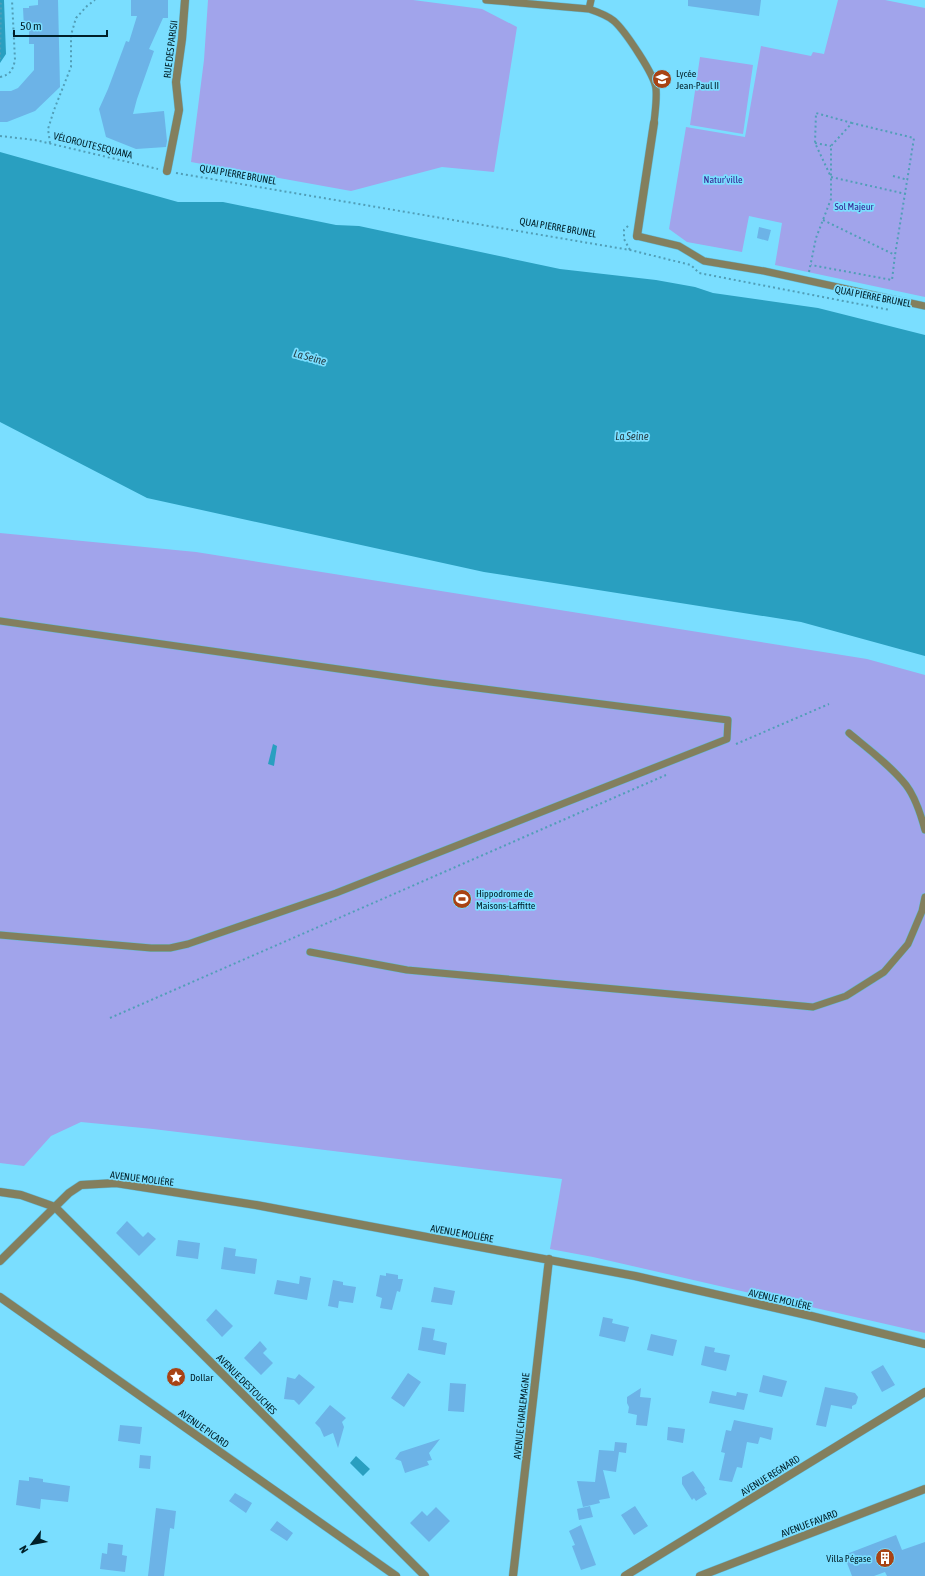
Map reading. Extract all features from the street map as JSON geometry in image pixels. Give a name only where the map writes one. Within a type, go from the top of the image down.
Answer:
[{"type":"street","name":"RUE DES PARISII","points":[[167,171],[179,110],[176,82],[182,39],[185,0]]},
{"type":"street","points":[[637,236],[654,123]]},
{"type":"street","name":"AVENUE MOLIÈRE","points":[[0,1261],[69,1193],[81,1185],[116,1183],[256,1205],[549,1259],[643,1278],[811,1316],[925,1344]]},
{"type":"street","points":[[0,1192],[21,1195],[54,1207]]},
{"type":"street","name":"AVENUE DESTOUCHES","points":[[54,1207],[425,1576]]},
{"type":"street","name":"AVENUE CHARLEMAGNE","points":[[513,1576],[549,1259]]},
{"type":"street","name":"AVENUE PICARD","points":[[0,1297],[396,1576]]},
{"type":"street","name":"AVENUE REGNARD","points":[[625,1576],[925,1392]]},
{"type":"street","name":"AVENUE FAVARD","points":[[700,1576],[925,1490]]},
{"type":"lane","points":[[486,0],[589,9],[603,14],[614,22],[627,36],[649,72],[656,88],[654,123]]},
{"type":"lane","points":[[589,9],[591,0]]},
{"type":"lane","name":"QUAI PIERRE BRUNEL","points":[[637,236],[679,246],[704,260],[925,306]]},
{"type":"lane","points":[[0,621],[430,682],[728,720],[727,739],[336,893],[188,944],[170,948],[151,948],[0,935]]},
{"type":"lane","points":[[849,733],[886,763],[907,786],[920,812],[925,830]]},
{"type":"lane","points":[[310,952],[408,970],[813,1008],[846,996],[884,972],[908,944],[922,911],[925,897]]},
{"type":"path","points":[[0,77],[6,76],[13,69],[15,60],[12,0]]},
{"type":"path","points":[[50,143],[48,129],[71,67],[71,35],[76,18],[95,0]]},
{"type":"path","points":[[0,3],[0,59]]},
{"type":"path","points":[[810,265],[892,280],[914,138],[816,113],[815,143],[831,177]]},
{"type":"path","points":[[808,281],[816,238],[832,199],[831,146],[852,123]]},
{"type":"path","name":"VÉLOROUTE SEQUANA","points":[[0,136],[50,143],[182,174]]},
{"type":"path","points":[[815,143],[831,146]]},
{"type":"path","name":"QUAI PIERRE BRUNEL","points":[[182,174],[630,250],[679,261],[691,265],[699,273],[895,311]]},
{"type":"path","points":[[893,176],[908,180]]},
{"type":"path","points":[[831,177],[906,194]]},
{"type":"path","points":[[823,220],[895,255]]},
{"type":"path","points":[[734,745],[829,704]]},
{"type":"path","points":[[110,1018],[669,773]]},
{"type":"green space","points":[[208,0],[413,0],[482,9],[517,27],[494,172],[442,167],[351,191],[191,162],[204,60]]},
{"type":"green space","points":[[838,0],[885,0],[925,8],[925,297],[775,265],[782,223],[749,216],[742,252],[687,242],[669,229],[686,127],[745,137],[761,46],[811,56],[813,52],[824,54]]},
{"type":"green space","points":[[700,57],[753,65],[743,134],[690,125]]},
{"type":"green space","name":"Hippodrome de Maisons-Laffitte","points":[[0,533],[196,552],[867,659],[925,675],[925,1333],[593,1257],[550,1249],[562,1179],[153,1129],[81,1122],[51,1136],[24,1166],[0,1163]]},
{"type":"water","points":[[0,0],[4,0],[6,54],[0,63]]},
{"type":"water","name":"La Seine","points":[[0,152],[178,202],[223,202],[336,225],[359,226],[560,269],[656,280],[695,287],[713,293],[818,308],[925,335],[925,656],[801,622],[484,572],[147,498],[0,422]]},
{"type":"water","points":[[273,744],[277,746],[274,766],[268,764]]},
{"type":"water","points":[[356,1456],[370,1469],[363,1476],[350,1463]]},
{"type":"building","points":[[38,0],[58,0],[60,87],[35,111],[7,122],[0,122],[0,91],[11,91],[18,88],[34,70],[34,44],[29,44],[29,28],[24,28],[23,8],[38,5]]},
{"type":"building","points":[[131,0],[168,0],[168,18],[163,18],[149,49],[154,51],[133,114],[164,111],[167,141],[166,147],[136,149],[106,137],[99,109],[126,41],[129,42],[137,16],[131,16]]},
{"type":"building","points":[[688,0],[761,0],[759,16],[688,6]]},
{"type":"building","points":[[759,227],[771,230],[768,241],[757,238]]},
{"type":"building","points":[[127,1221],[143,1237],[148,1232],[156,1239],[139,1256],[116,1233]]},
{"type":"building","points":[[178,1240],[200,1243],[198,1259],[176,1256]]},
{"type":"building","points":[[224,1247],[236,1249],[235,1256],[257,1259],[255,1274],[221,1269]]},
{"type":"building","points":[[386,1273],[398,1275],[398,1279],[403,1279],[400,1292],[397,1291],[392,1310],[380,1308],[382,1298],[376,1296],[380,1275],[386,1276]]},
{"type":"building","points":[[300,1276],[311,1278],[307,1300],[274,1294],[277,1280],[299,1284]]},
{"type":"building","points":[[333,1280],[343,1282],[343,1285],[356,1287],[353,1303],[339,1301],[338,1308],[328,1306]]},
{"type":"building","points":[[434,1287],[455,1291],[452,1305],[431,1302]]},
{"type":"building","points":[[216,1309],[233,1326],[222,1337],[206,1320]]},
{"type":"building","points":[[603,1317],[613,1319],[612,1323],[629,1327],[625,1342],[599,1336]]},
{"type":"building","points":[[422,1327],[435,1329],[433,1340],[447,1343],[445,1355],[418,1350]]},
{"type":"building","points":[[651,1334],[677,1340],[673,1356],[647,1350]]},
{"type":"building","points":[[260,1341],[267,1349],[263,1353],[273,1363],[261,1375],[244,1358]]},
{"type":"building","points":[[705,1346],[715,1348],[714,1352],[730,1355],[726,1371],[701,1365]]},
{"type":"building","points":[[883,1365],[895,1385],[882,1392],[871,1372]]},
{"type":"building","points":[[408,1373],[421,1382],[404,1407],[391,1398]]},
{"type":"building","points":[[299,1374],[315,1387],[299,1405],[294,1400],[284,1399],[287,1377],[295,1379]]},
{"type":"building","points":[[763,1375],[787,1381],[782,1397],[759,1392]]},
{"type":"building","points":[[450,1383],[466,1384],[464,1412],[448,1411]]},
{"type":"building","points":[[825,1387],[855,1393],[858,1397],[856,1404],[852,1406],[852,1409],[831,1405],[826,1427],[816,1425]]},
{"type":"building","points":[[641,1388],[640,1397],[651,1398],[647,1426],[636,1425],[637,1415],[628,1413],[629,1407],[627,1397]]},
{"type":"building","points":[[712,1391],[736,1396],[737,1392],[748,1394],[744,1410],[709,1403]]},
{"type":"building","points":[[330,1405],[346,1418],[342,1422],[344,1427],[338,1448],[333,1433],[324,1437],[320,1428],[315,1423]]},
{"type":"building","points":[[734,1420],[773,1428],[771,1440],[760,1437],[758,1444],[747,1442],[742,1468],[737,1467],[732,1482],[719,1480],[725,1453],[721,1452],[726,1430],[731,1431]]},
{"type":"building","points":[[120,1425],[142,1427],[140,1444],[118,1441]]},
{"type":"building","points":[[668,1427],[685,1429],[683,1443],[667,1440]]},
{"type":"building","points":[[440,1439],[429,1453],[432,1460],[427,1461],[429,1465],[405,1473],[401,1461],[395,1459],[400,1452]]},
{"type":"building","points":[[615,1442],[627,1443],[626,1453],[619,1452],[616,1472],[603,1470],[610,1498],[599,1500],[600,1503],[583,1507],[577,1481],[595,1482],[599,1450],[614,1451]]},
{"type":"building","points":[[140,1455],[151,1456],[150,1469],[139,1468]]},
{"type":"building","points":[[693,1471],[705,1488],[704,1489],[707,1494],[696,1501],[694,1498],[692,1500],[682,1484],[682,1477]]},
{"type":"building","points":[[29,1477],[43,1479],[43,1482],[70,1486],[68,1502],[41,1499],[40,1509],[16,1505],[19,1480],[29,1481]]},
{"type":"building","points":[[235,1493],[252,1503],[246,1513],[229,1501]]},
{"type":"building","points":[[590,1506],[593,1517],[579,1520],[577,1509]]},
{"type":"building","points":[[635,1506],[648,1526],[634,1535],[621,1515]]},
{"type":"building","points":[[436,1507],[450,1521],[429,1542],[410,1523],[422,1511],[427,1516]]},
{"type":"building","points":[[156,1508],[176,1511],[174,1529],[170,1528],[164,1576],[148,1576]]},
{"type":"building","points":[[277,1521],[293,1533],[287,1541],[270,1530]]},
{"type":"building","points":[[581,1525],[596,1565],[581,1570],[572,1546],[575,1545],[569,1531]]},
{"type":"building","name":"Villa Pégase","points":[[896,1535],[902,1550],[925,1542],[925,1576],[887,1576],[885,1572],[874,1576],[852,1576],[844,1555]]},
{"type":"building","points":[[108,1543],[123,1545],[122,1555],[127,1556],[125,1572],[100,1569],[102,1553],[107,1554]]},
{"type":"place","name":"Lycée Jean-Paul II","points":[[662,79]]},
{"type":"place","name":"Hippodrome de Maisons-Laffitte","points":[[462,899]]},
{"type":"place","name":"Dollar","points":[[176,1377]]},
{"type":"place","name":"Villa Pégase","points":[[885,1558]]},
{"type":"park label","name":"Natur'ville","points":[[723,179]]},
{"type":"park label","name":"Sol Majeur","points":[[854,206]]}]
